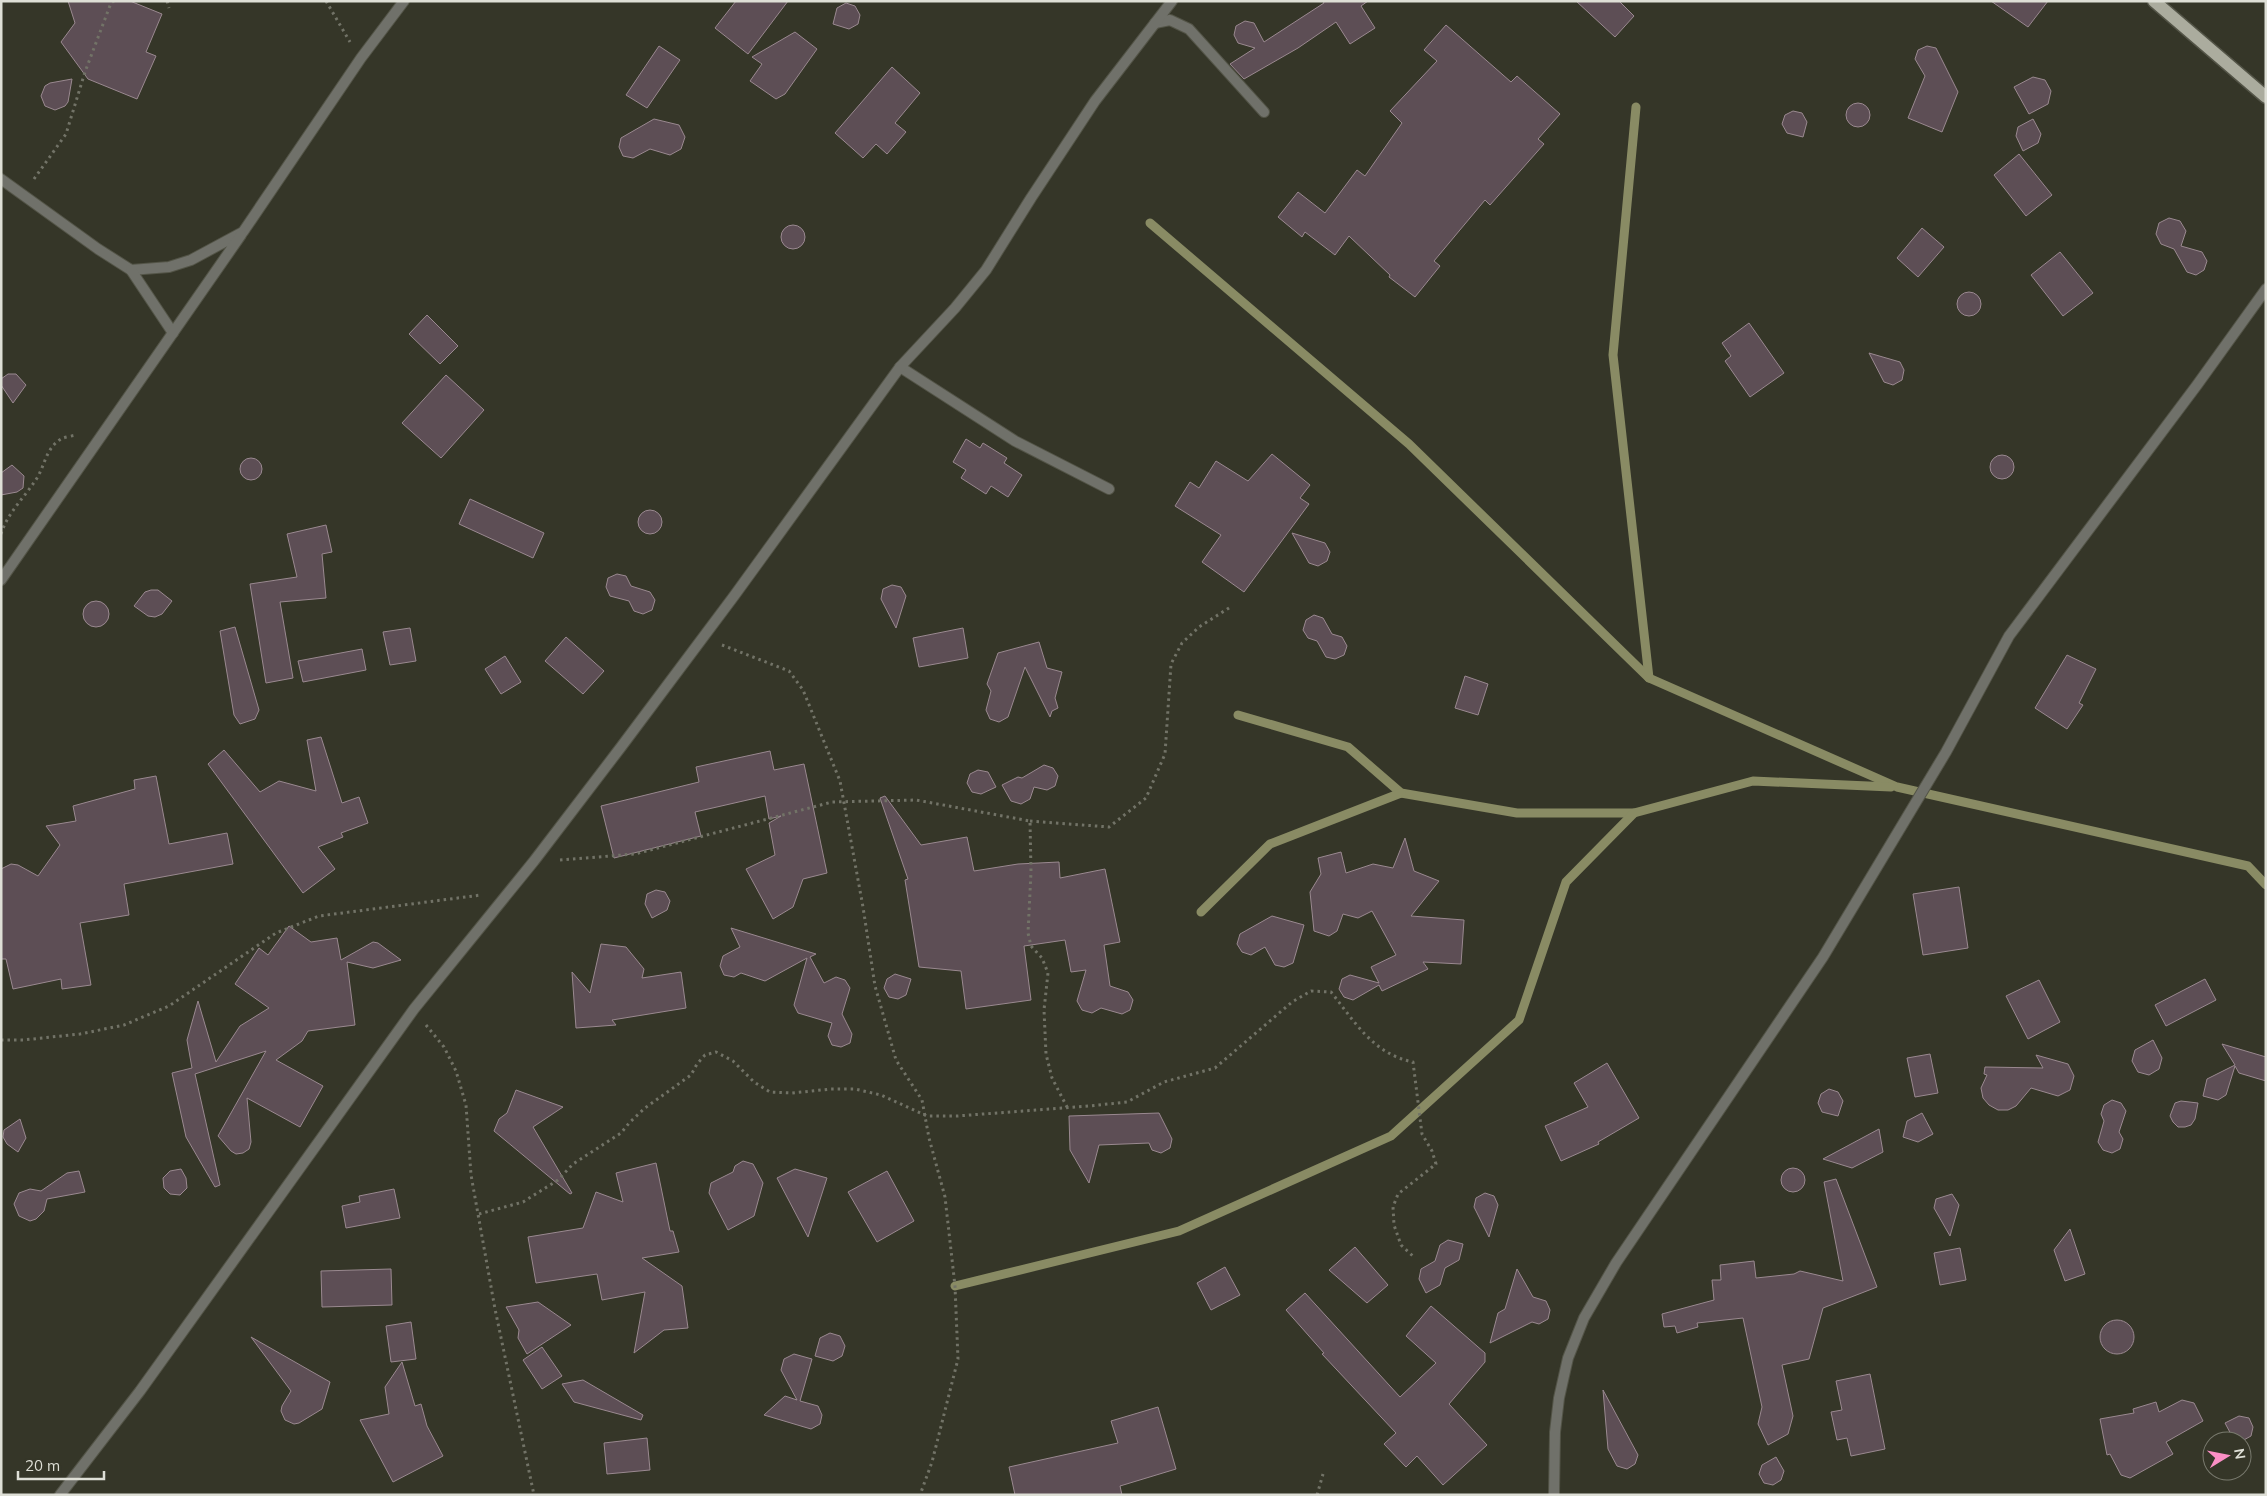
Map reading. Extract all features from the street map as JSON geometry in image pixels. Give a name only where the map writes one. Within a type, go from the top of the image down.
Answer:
[{"type":"main road","points":[[2154,1],[2266,97]]},
{"type":"street","points":[[1,580],[361,58],[404,1]]},
{"type":"street","points":[[60,1495],[140,1391],[414,1008],[534,861],[702,638],[900,367],[956,308],[986,270],[1090,109],[1172,1]]},
{"type":"street","points":[[1155,23],[1170,20],[1189,29],[1264,112]]},
{"type":"street","points":[[1,179],[131,270],[173,333]]},
{"type":"street","points":[[131,270],[169,267],[192,260],[242,232]]},
{"type":"street","points":[[1554,1495],[1555,1432],[1558,1398],[1568,1358],[1584,1318],[1616,1263],[1823,957],[1946,752],[2009,636],[2197,386],[2266,289]]},
{"type":"street","points":[[900,367],[1015,441],[1109,489]]},
{"type":"path","points":[[167,1],[169,8]]},
{"type":"path","points":[[326,1],[361,58]]},
{"type":"path","points":[[22,195],[66,134],[85,72],[112,2]]},
{"type":"path","points":[[1,534],[19,501],[38,477],[46,456],[62,439],[106,428]]},
{"type":"path","points":[[534,861],[635,854],[832,802],[916,800],[1030,821],[1109,827],[1146,798],[1166,754],[1171,664],[1182,643],[1199,628],[1232,606]]},
{"type":"path","points":[[702,638],[789,671],[803,690],[840,781],[875,986],[896,1060],[922,1100],[929,1138],[944,1197],[955,1286],[958,1359],[932,1462],[920,1495]]},
{"type":"path","points":[[1030,821],[1031,872],[1028,933],[1031,946],[1042,958],[1048,974],[1045,987],[1045,1048],[1052,1078],[1067,1107]]},
{"type":"path","points":[[1,1040],[23,1040],[80,1034],[124,1025],[169,1006],[276,933],[319,916],[510,891]]},
{"type":"path","points":[[478,1214],[523,1202],[551,1184],[573,1164],[621,1133],[645,1108],[691,1075],[705,1055],[716,1052],[733,1061],[754,1082],[770,1092],[792,1094],[831,1089],[855,1089],[881,1095],[927,1116],[957,1116],[1127,1102],[1164,1082],[1215,1068],[1292,1002],[1311,991],[1331,992],[1372,1043],[1396,1059],[1413,1062],[1422,1134],[1432,1151],[1436,1164],[1398,1194],[1393,1207],[1394,1226],[1401,1245],[1415,1258]]},
{"type":"path","points":[[414,1008],[444,1048],[456,1071],[466,1105],[471,1175],[495,1309],[534,1495]]},
{"type":"path","points":[[1317,1495],[1322,1474]]},
{"type":"building","points":[[68,1],[130,1],[162,14],[146,52],[156,56],[137,99],[88,79],[61,42],[75,23]]},
{"type":"building","points":[[736,1],[788,1],[748,54],[715,28]]},
{"type":"building","points":[[1323,1],[1368,1],[1361,6],[1375,28],[1350,44],[1336,22],[1298,48],[1244,79],[1230,64],[1255,48],[1238,43],[1234,35],[1236,26],[1245,21],[1254,23],[1264,42],[1324,3]]},
{"type":"building","points":[[1576,1],[1619,1],[1634,16],[1615,37]]},
{"type":"building","points":[[1991,1],[2048,1],[2028,27]]},
{"type":"building","points":[[846,3],[855,6],[860,15],[858,24],[849,29],[833,24],[837,8]]},
{"type":"building","points":[[1446,25],[1511,82],[1517,76],[1560,114],[1538,139],[1544,144],[1490,205],[1485,200],[1434,261],[1440,266],[1415,297],[1389,277],[1390,275],[1349,236],[1335,255],[1305,232],[1302,237],[1278,217],[1298,192],[1325,213],[1357,170],[1365,176],[1402,123],[1390,111],[1437,61],[1424,50]]},
{"type":"building","points":[[795,32],[817,49],[785,94],[776,99],[750,81],[762,64],[752,57]]},
{"type":"building","points":[[659,46],[680,60],[647,108],[626,95]]},
{"type":"building","points":[[1927,46],[1936,48],[1958,92],[1942,132],[1908,118],[1925,76],[1915,59],[1918,50]]},
{"type":"building","points":[[892,67],[920,93],[895,123],[906,132],[887,154],[876,144],[863,158],[835,133]]},
{"type":"building","points":[[2033,77],[2045,80],[2051,91],[2048,104],[2029,114],[2014,87]]},
{"type":"building","points":[[72,79],[68,102],[65,106],[55,110],[45,106],[41,96],[45,86],[50,83]]},
{"type":"building","points":[[1858,103],[1863,104],[1869,110],[1869,120],[1863,126],[1858,127],[1853,126],[1847,120],[1846,115],[1847,110],[1853,104]]},
{"type":"building","points":[[1793,111],[1802,113],[1807,122],[1803,137],[1787,133],[1782,124],[1785,115]]},
{"type":"building","points":[[654,119],[679,125],[685,137],[681,149],[670,155],[650,149],[633,158],[623,156],[619,147],[621,138]]},
{"type":"building","points":[[2033,119],[2041,134],[2038,143],[2023,151],[2016,136],[2018,127]]},
{"type":"building","points":[[2019,154],[2052,195],[2026,216],[1994,175]]},
{"type":"building","points":[[2169,218],[2180,221],[2186,231],[2181,246],[2202,252],[2207,261],[2204,270],[2196,275],[2187,272],[2174,249],[2161,244],[2156,234],[2159,223]]},
{"type":"building","points":[[793,225],[798,226],[804,232],[804,242],[798,248],[793,249],[788,248],[782,242],[781,237],[782,232],[788,226]]},
{"type":"building","points":[[1922,228],[1944,247],[1918,277],[1897,258]]},
{"type":"building","points":[[2060,252],[2093,293],[2063,316],[2031,275]]},
{"type":"building","points":[[1969,292],[1974,293],[1980,299],[1980,309],[1974,315],[1969,316],[1964,315],[1958,309],[1957,304],[1958,299],[1964,293]]},
{"type":"building","points":[[427,315],[458,346],[440,364],[409,334]]},
{"type":"building","points":[[1749,323],[1784,373],[1750,397],[1725,361],[1731,356],[1722,343]]},
{"type":"building","points":[[1869,353],[1900,362],[1904,370],[1902,380],[1893,385],[1884,382]]},
{"type":"building","points":[[8,374],[16,374],[26,385],[13,403],[1,385],[1,379]]},
{"type":"building","points":[[446,375],[484,410],[441,458],[402,423]]},
{"type":"building","points":[[966,439],[980,448],[983,443],[1007,458],[1004,463],[1022,475],[1008,497],[991,486],[986,494],[961,478],[966,470],[953,462]]},
{"type":"building","points":[[1272,454],[1310,485],[1300,498],[1309,504],[1244,592],[1202,562],[1221,535],[1175,506],[1190,482],[1199,488],[1216,461],[1248,481]]},
{"type":"building","points":[[2002,455],[2007,456],[2013,462],[2013,472],[2007,478],[2002,479],[1997,478],[1991,472],[1990,467],[1991,462],[1997,456]]},
{"type":"building","points":[[251,458],[259,461],[262,469],[259,477],[251,480],[243,477],[240,469],[243,461]]},
{"type":"building","points":[[12,465],[24,476],[23,488],[17,492],[1,495],[1,473]]},
{"type":"building","points":[[470,499],[544,533],[533,558],[459,524]]},
{"type":"building","points":[[650,510],[655,511],[661,517],[661,527],[655,533],[650,534],[645,533],[639,527],[638,522],[639,517],[645,511]]},
{"type":"building","points":[[326,525],[332,552],[322,554],[326,598],[280,602],[293,678],[266,683],[250,584],[297,577],[287,534]]},
{"type":"building","points":[[1292,533],[1325,543],[1330,552],[1327,561],[1318,566],[1309,563]]},
{"type":"building","points":[[617,574],[626,576],[631,586],[650,592],[655,600],[652,610],[643,614],[634,611],[629,601],[610,596],[606,587],[608,578]]},
{"type":"building","points":[[892,585],[901,587],[906,596],[896,628],[881,599],[883,589]]},
{"type":"building","points":[[158,590],[172,601],[162,614],[155,617],[148,616],[134,606],[145,592]]},
{"type":"building","points":[[96,601],[105,605],[109,614],[105,623],[96,627],[87,623],[83,614],[87,605]]},
{"type":"building","points":[[1314,615],[1323,618],[1332,634],[1342,637],[1347,646],[1344,655],[1335,659],[1326,657],[1317,641],[1308,638],[1303,630],[1306,620]]},
{"type":"building","points":[[235,627],[259,710],[255,719],[240,724],[234,715],[220,631]]},
{"type":"building","points":[[410,628],[416,661],[390,665],[383,632]]},
{"type":"building","points":[[963,628],[968,658],[919,667],[913,638]]},
{"type":"building","points":[[566,637],[604,671],[583,694],[545,661]]},
{"type":"building","points":[[1039,642],[1047,668],[1062,672],[1055,698],[1058,708],[1052,711],[1050,717],[1025,667],[1008,717],[999,722],[990,719],[986,710],[991,691],[987,684],[998,653]]},
{"type":"building","points":[[362,649],[366,670],[303,682],[298,661]]},
{"type":"building","points":[[2067,655],[2096,669],[2079,703],[2083,705],[2067,729],[2035,708]]},
{"type":"building","points":[[505,656],[521,682],[501,694],[485,669]]},
{"type":"building","points":[[1465,676],[1488,684],[1478,715],[1455,708]]},
{"type":"building","points":[[321,737],[342,803],[359,797],[368,823],[341,833],[343,837],[318,847],[335,869],[303,893],[208,764],[224,750],[260,792],[279,781],[316,791],[307,740]]},
{"type":"building","points":[[770,751],[774,770],[804,764],[827,873],[803,879],[793,907],[773,919],[746,869],[775,855],[769,823],[781,816],[769,819],[765,796],[695,812],[701,836],[614,858],[601,806],[699,782],[696,767]]},
{"type":"building","points":[[1044,765],[1053,768],[1058,776],[1055,786],[1047,790],[1034,787],[1030,799],[1021,804],[1011,801],[1002,785],[1018,777],[1022,778]]},
{"type":"building","points":[[978,770],[988,772],[996,787],[981,794],[972,792],[967,783],[970,774]]},
{"type":"building","points":[[156,776],[169,844],[227,833],[233,864],[124,884],[129,915],[80,923],[91,985],[62,989],[61,979],[13,989],[6,959],[1,959],[1,869],[11,864],[18,865],[38,876],[60,845],[46,826],[76,821],[73,806],[135,789],[134,780]]},
{"type":"building","points":[[885,796],[921,845],[967,837],[974,871],[1018,864],[1059,862],[1060,878],[1105,869],[1120,942],[1104,945],[1110,986],[1128,992],[1133,1000],[1130,1010],[1122,1014],[1101,1008],[1092,1013],[1082,1010],[1077,1001],[1086,970],[1071,972],[1065,940],[1024,946],[1031,1000],[966,1009],[961,971],[919,967],[905,880],[908,879],[880,798]]},
{"type":"building","points":[[1405,838],[1414,871],[1439,881],[1411,916],[1464,920],[1461,964],[1423,962],[1428,969],[1382,991],[1379,985],[1353,1000],[1344,997],[1339,989],[1342,979],[1350,975],[1379,983],[1371,967],[1396,955],[1372,911],[1358,918],[1343,914],[1337,931],[1329,936],[1314,931],[1310,892],[1321,874],[1318,858],[1341,852],[1346,873],[1373,864],[1393,868]]},
{"type":"building","points":[[1959,887],[1968,948],[1923,955],[1913,894]]},
{"type":"building","points":[[656,890],[665,892],[670,901],[667,910],[652,918],[645,904],[647,894]]},
{"type":"building","points":[[1272,916],[1304,925],[1293,963],[1284,967],[1275,965],[1265,947],[1251,955],[1242,952],[1237,944],[1240,934]]},
{"type":"building","points":[[289,926],[311,942],[337,938],[341,960],[373,942],[378,943],[401,960],[373,968],[347,962],[355,1025],[308,1031],[302,1041],[276,1060],[323,1086],[300,1127],[247,1098],[251,1142],[249,1149],[243,1153],[236,1154],[218,1136],[266,1051],[195,1074],[220,1185],[215,1187],[186,1137],[172,1073],[192,1068],[187,1040],[198,1001],[216,1062],[240,1026],[269,1008],[235,984],[259,948],[268,955]]},
{"type":"building","points":[[731,928],[816,954],[810,957],[824,983],[836,977],[845,980],[850,988],[842,1014],[852,1034],[850,1043],[841,1047],[832,1045],[828,1036],[832,1023],[798,1013],[794,1005],[807,958],[765,981],[741,973],[734,977],[724,975],[720,966],[723,956],[740,947]]},
{"type":"building","points":[[601,944],[626,947],[644,969],[642,978],[681,972],[686,1008],[612,1020],[616,1025],[576,1028],[572,972],[590,993]]},
{"type":"building","points":[[895,974],[911,979],[906,995],[898,999],[889,997],[884,988],[887,979]]},
{"type":"building","points":[[2205,979],[2216,1000],[2166,1026],[2155,1005]]},
{"type":"building","points":[[2039,980],[2060,1022],[2028,1039],[2006,996]]},
{"type":"building","points":[[2153,1040],[2162,1058],[2159,1069],[2149,1075],[2138,1072],[2132,1061],[2135,1050]]},
{"type":"building","points":[[2222,1044],[2266,1057],[2266,1081],[2239,1073],[2235,1066],[2226,1095],[2218,1100],[2203,1096],[2207,1079],[2235,1065]]},
{"type":"building","points":[[1930,1054],[1938,1093],[1915,1097],[1907,1058]]},
{"type":"building","points":[[2036,1055],[2068,1064],[2074,1076],[2070,1090],[2058,1096],[2031,1088],[2016,1106],[2008,1110],[1998,1110],[1989,1105],[1983,1098],[1981,1088],[1987,1075],[1984,1074],[1985,1067],[2043,1068]]},
{"type":"building","points":[[1607,1063],[1639,1118],[1598,1142],[1599,1144],[1561,1161],[1545,1126],[1588,1107],[1574,1083]]},
{"type":"building","points":[[1829,1089],[1838,1092],[1843,1101],[1838,1116],[1822,1112],[1818,1103],[1821,1094]]},
{"type":"building","points":[[516,1090],[563,1107],[533,1127],[572,1193],[570,1194],[494,1131],[499,1119],[507,1113]]},
{"type":"building","points":[[2112,1100],[2121,1103],[2126,1111],[2119,1132],[2123,1139],[2120,1149],[2112,1153],[2103,1150],[2098,1142],[2104,1121],[2101,1114],[2104,1105]]},
{"type":"building","points":[[2181,1101],[2198,1103],[2195,1119],[2191,1125],[2185,1127],[2178,1127],[2170,1116],[2175,1103]]},
{"type":"building","points":[[1159,1113],[1172,1139],[1170,1148],[1161,1153],[1152,1150],[1149,1143],[1099,1145],[1089,1183],[1070,1150],[1069,1116]]},
{"type":"building","points":[[1922,1113],[1933,1134],[1918,1142],[1903,1137],[1907,1121]]},
{"type":"building","points":[[20,1119],[26,1138],[18,1152],[7,1144],[3,1137],[4,1130]]},
{"type":"building","points":[[1879,1129],[1883,1152],[1852,1168],[1823,1159]]},
{"type":"building","points":[[743,1161],[753,1164],[763,1183],[754,1216],[728,1230],[709,1193],[711,1183],[733,1172],[735,1166]]},
{"type":"building","points":[[656,1163],[670,1231],[673,1231],[679,1252],[642,1258],[682,1286],[688,1328],[664,1330],[634,1353],[645,1292],[602,1300],[597,1274],[536,1283],[528,1237],[583,1228],[596,1192],[623,1202],[616,1173]]},
{"type":"building","points":[[1793,1168],[1798,1169],[1804,1175],[1804,1185],[1798,1191],[1793,1192],[1788,1191],[1782,1185],[1781,1180],[1782,1175],[1788,1169]]},
{"type":"building","points":[[181,1169],[186,1178],[187,1188],[180,1195],[170,1194],[164,1188],[163,1178],[170,1171]]},
{"type":"building","points":[[795,1169],[827,1178],[808,1237],[777,1178]]},
{"type":"building","points":[[79,1171],[85,1192],[47,1199],[44,1211],[36,1219],[30,1221],[19,1216],[14,1204],[19,1193],[30,1189],[41,1191],[67,1173]]},
{"type":"building","points":[[887,1171],[914,1221],[877,1242],[848,1192]]},
{"type":"building","points":[[1836,1179],[1877,1287],[1823,1308],[1809,1359],[1782,1365],[1793,1416],[1788,1434],[1768,1445],[1758,1424],[1762,1407],[1743,1318],[1697,1323],[1698,1327],[1677,1333],[1675,1326],[1664,1327],[1662,1314],[1714,1300],[1712,1280],[1721,1280],[1720,1265],[1754,1261],[1756,1278],[1794,1274],[1800,1271],[1843,1281],[1824,1182]]},
{"type":"building","points":[[394,1189],[400,1218],[346,1228],[342,1206],[360,1202],[359,1196]]},
{"type":"building","points":[[1485,1193],[1494,1196],[1498,1205],[1489,1237],[1474,1207],[1476,1198]]},
{"type":"building","points":[[1952,1194],[1959,1205],[1950,1236],[1934,1208],[1936,1199]]},
{"type":"building","points":[[2070,1229],[2085,1274],[2065,1281],[2054,1250]]},
{"type":"building","points":[[1448,1240],[1463,1244],[1459,1260],[1445,1268],[1440,1285],[1426,1293],[1419,1279],[1421,1269],[1435,1261],[1440,1245]]},
{"type":"building","points":[[1355,1247],[1388,1285],[1367,1303],[1329,1270]]},
{"type":"building","points":[[1960,1248],[1966,1280],[1940,1285],[1934,1253]]},
{"type":"building","points":[[1225,1267],[1240,1295],[1211,1310],[1197,1283]]},
{"type":"building","points":[[391,1269],[392,1305],[322,1307],[321,1271]]},
{"type":"building","points":[[1517,1269],[1533,1297],[1546,1301],[1550,1310],[1548,1319],[1539,1324],[1532,1322],[1490,1343],[1498,1313],[1505,1309]]},
{"type":"building","points":[[1305,1293],[1400,1397],[1436,1363],[1406,1336],[1431,1306],[1485,1353],[1485,1362],[1449,1404],[1487,1445],[1443,1485],[1417,1456],[1406,1467],[1384,1444],[1396,1433],[1322,1354],[1324,1353],[1286,1310]]},
{"type":"building","points":[[538,1302],[571,1325],[527,1354],[518,1338],[519,1330],[506,1307]]},
{"type":"building","points":[[2117,1320],[2129,1325],[2134,1337],[2129,1349],[2117,1354],[2105,1349],[2100,1337],[2105,1325]]},
{"type":"building","points":[[411,1322],[416,1359],[391,1362],[386,1326]]},
{"type":"building","points":[[830,1333],[840,1336],[845,1346],[842,1356],[833,1361],[815,1356],[820,1338]]},
{"type":"building","points":[[251,1337],[330,1382],[322,1409],[299,1423],[294,1424],[285,1420],[281,1411],[282,1406],[291,1391]]},
{"type":"building","points":[[542,1347],[562,1376],[542,1389],[523,1360]]},
{"type":"building","points":[[794,1354],[812,1359],[800,1401],[818,1406],[822,1415],[820,1424],[811,1429],[764,1415],[785,1396],[797,1400],[781,1370],[784,1359]]},
{"type":"building","points":[[402,1362],[415,1406],[421,1404],[427,1426],[443,1456],[393,1482],[360,1420],[389,1414],[385,1387]]},
{"type":"building","points":[[1870,1374],[1885,1449],[1851,1456],[1847,1438],[1837,1440],[1831,1412],[1842,1410],[1836,1381]]},
{"type":"building","points":[[583,1380],[643,1415],[641,1420],[574,1402],[562,1384]]},
{"type":"building","points":[[1603,1390],[1638,1455],[1635,1464],[1627,1469],[1617,1466],[1608,1449]]},
{"type":"building","points":[[2182,1400],[2194,1403],[2203,1421],[2166,1442],[2173,1454],[2130,1478],[2121,1475],[2110,1454],[2107,1455],[2100,1419],[2134,1413],[2133,1409],[2156,1402],[2159,1412]]},
{"type":"building","points":[[1158,1407],[1176,1469],[1120,1486],[1122,1495],[1015,1495],[1009,1467],[1118,1443],[1111,1421]]},
{"type":"building","points":[[2239,1416],[2249,1418],[2253,1427],[2252,1432],[2229,1431],[2225,1423]]},
{"type":"building","points":[[647,1438],[650,1470],[607,1474],[604,1443]]},
{"type":"building","points":[[1776,1457],[1784,1471],[1781,1480],[1773,1485],[1764,1483],[1759,1474],[1762,1465]]},
{"type":"waterway","points":[[1636,107],[1613,355],[1649,678]]},
{"type":"waterway","points":[[1150,223],[1409,444],[1649,678],[1897,787],[2248,866],[2266,885]]},
{"type":"waterway","points":[[1238,715],[1348,747],[1401,793],[1517,813],[1634,813]]},
{"type":"waterway","points":[[955,1286],[1179,1231],[1391,1136],[1519,1020],[1566,882],[1634,813],[1753,781],[1891,787]]},
{"type":"waterway","points":[[1201,912],[1270,844],[1401,793]]}]
